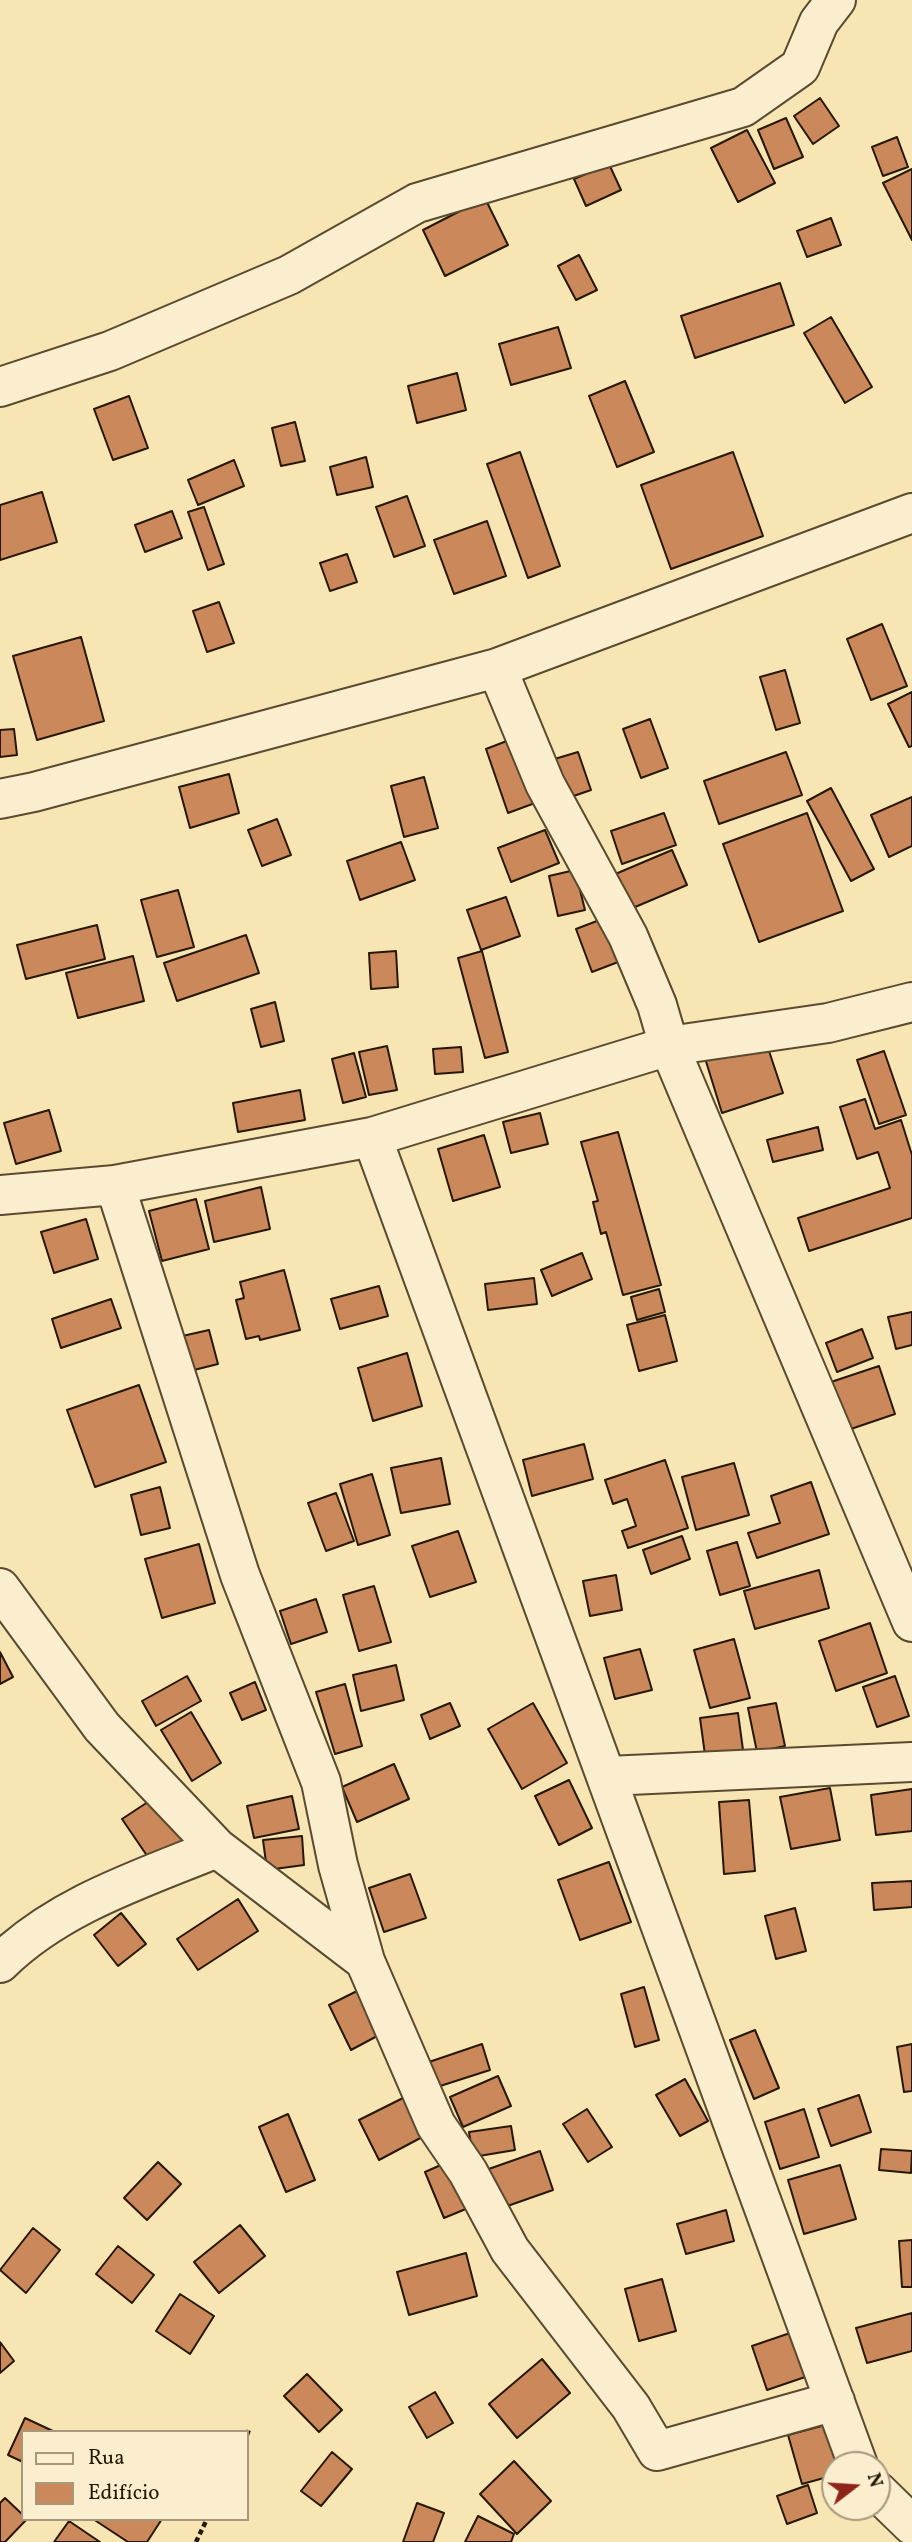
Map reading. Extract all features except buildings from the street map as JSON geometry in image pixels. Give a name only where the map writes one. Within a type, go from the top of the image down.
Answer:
[{"type":"street","points":[[0,387],[110,351],[289,275],[417,203],[743,107],[800,66],[819,22],[836,0]]},
{"type":"street","points":[[0,799],[497,668],[912,513]]},
{"type":"street","points":[[497,668],[545,784],[628,936],[657,1005],[669,1046],[912,1622]]},
{"type":"street","points":[[0,1195],[115,1185],[372,1137],[669,1046],[828,1023],[907,1016]]},
{"type":"street","points":[[372,1137],[853,2451]]},
{"type":"street","points":[[115,1185],[240,1575],[321,1782],[338,1865],[365,1961],[436,2125],[468,2172],[510,2250],[631,2407],[657,2451],[835,2401]]},
{"type":"street","points":[[0,1588],[102,1727],[216,1848],[365,1961]]},
{"type":"street","points":[[608,1776],[912,1762]]},
{"type":"street","points":[[0,1963],[19,1945],[96,1897],[216,1848]]},
{"type":"street","points":[[891,2505],[912,2525]]},
{"type":"path","points":[[248,2432],[250,2427]]},
{"type":"path","points":[[196,2542],[206,2521]]}]
